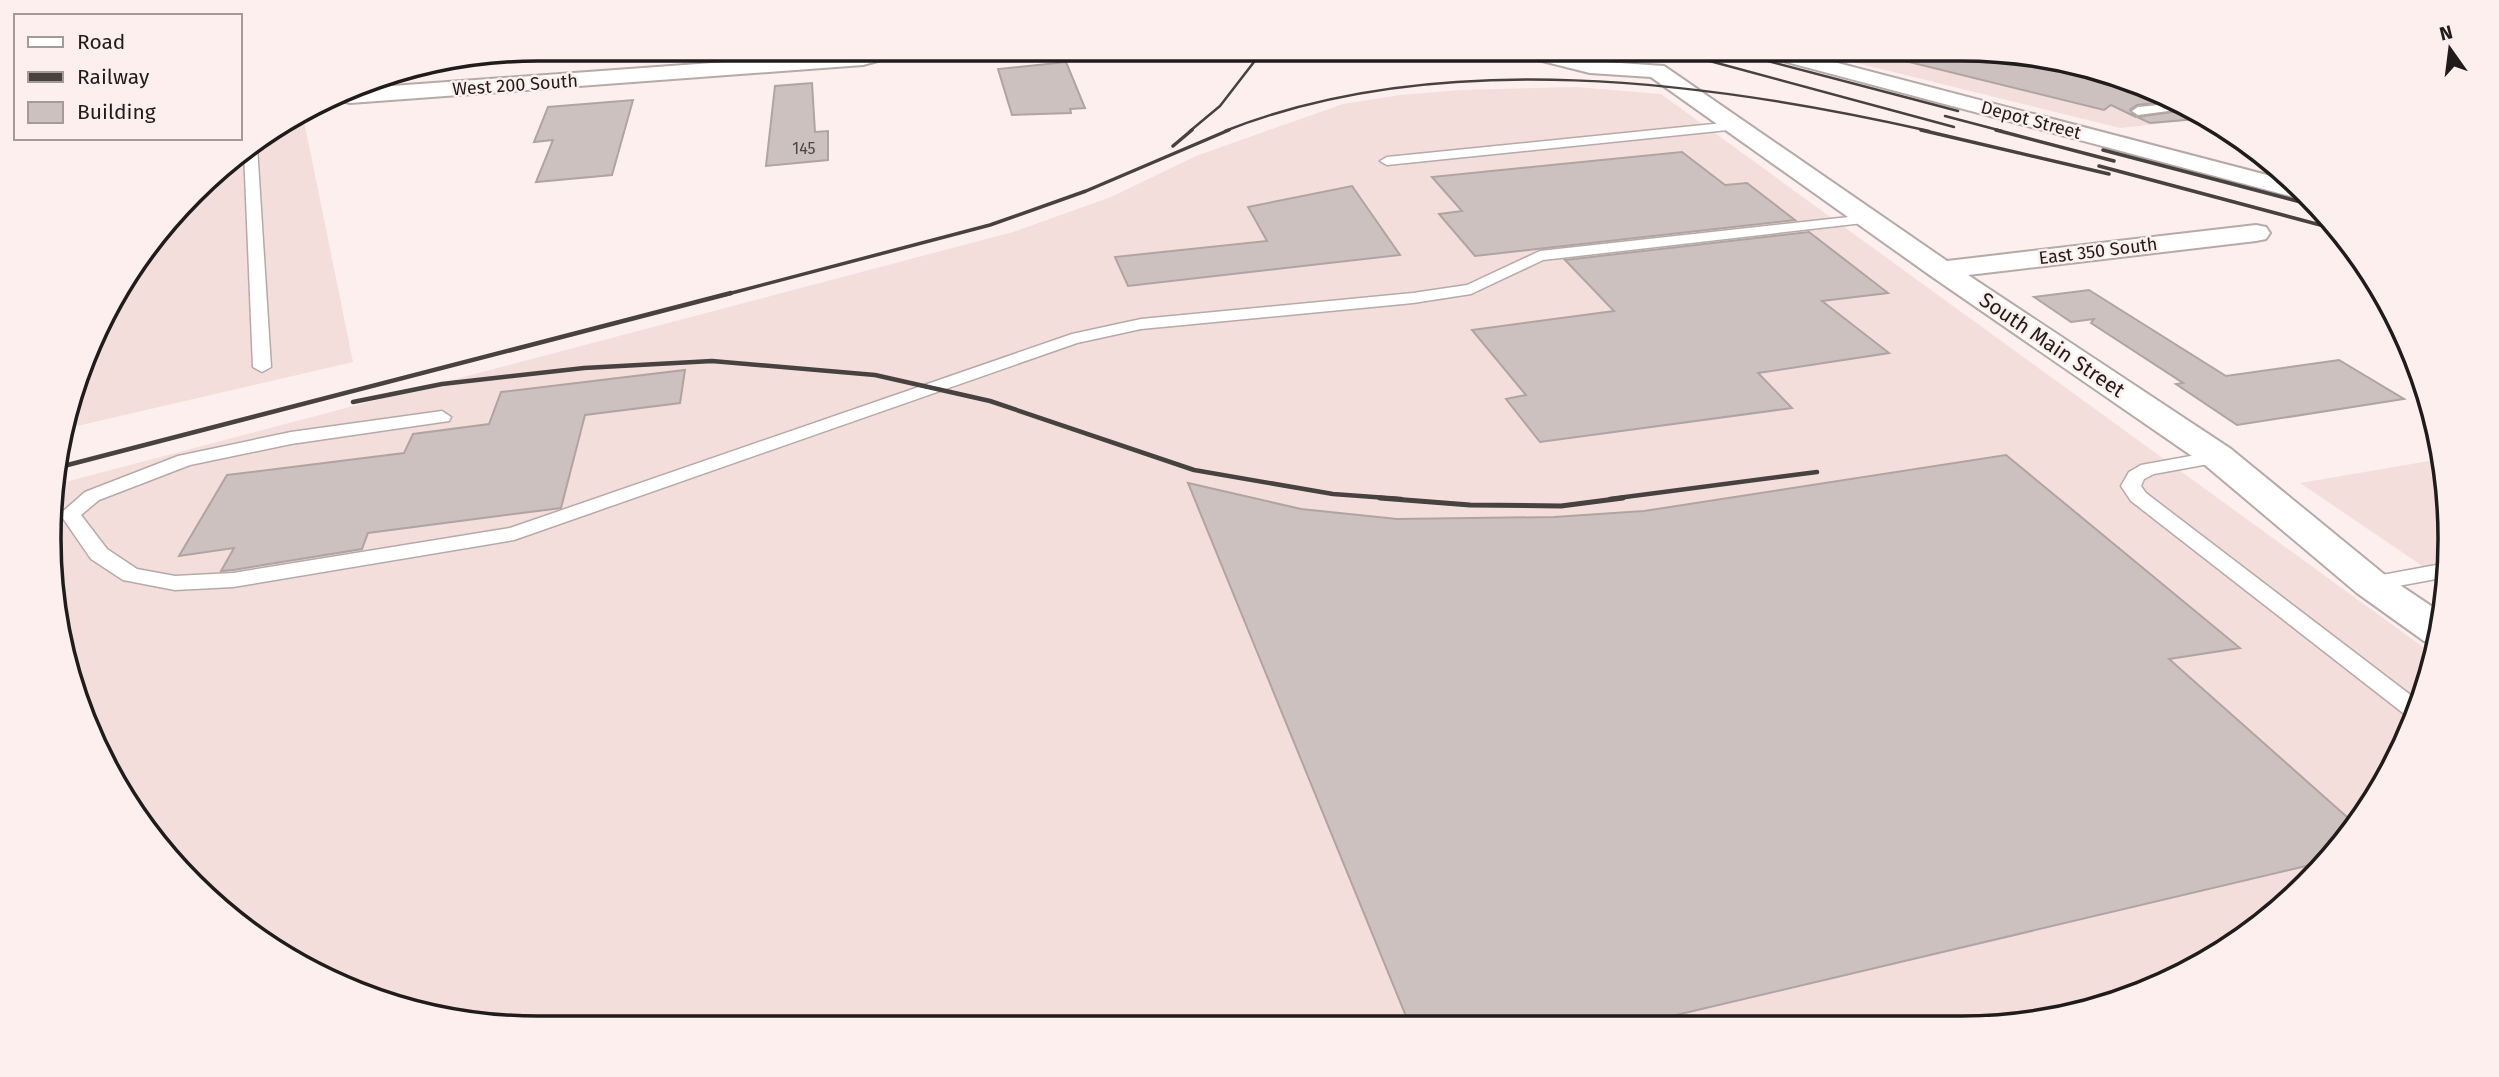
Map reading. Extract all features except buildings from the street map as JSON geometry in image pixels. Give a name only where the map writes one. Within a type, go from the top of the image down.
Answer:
[{"type":"street","points":[[694,72],[712,61]]},
{"type":"street","name":"West 200 South","points":[[364,95],[849,61]]},
{"type":"street","name":"South Main Street","points":[[1566,61],[1590,67],[1656,71],[1941,270],[2218,457],[2371,584],[2430,625]]},
{"type":"street","name":"Depot Street","points":[[1806,61],[2282,187]]},
{"type":"street","name":"East 350 South","points":[[1941,270],[2256,233]]},
{"type":"lane","points":[[2138,111],[2167,108]]},
{"type":"lane","points":[[1387,161],[1733,126]]},
{"type":"lane","points":[[251,158],[262,367]]},
{"type":"lane","points":[[442,417],[291,438],[185,460],[92,496],[70,514],[99,554],[131,575],[175,583],[233,580],[514,534],[1072,339],[1141,324],[1413,298],[1471,289],[1540,256],[1867,219]]},
{"type":"lane","points":[[2218,457],[2148,469],[2136,475],[2131,486],[2138,497],[2407,705]]},
{"type":"lane","points":[[2371,584],[2437,572]]},
{"type":"shaded area","points":[[1849,61],[1992,62],[2054,70],[2114,87],[2190,120],[2120,128]]},
{"type":"shaded area","points":[[1576,87],[1661,94],[2425,648],[2401,721],[2374,777],[2339,829],[2298,876],[2251,917],[2172,967],[2114,990],[2054,1007],[1992,1015],[507,1015],[445,1007],[385,990],[327,967],[273,935],[224,897],[180,853],[142,804],[110,750],[87,692],[70,632],[62,570],[64,482],[1013,232],[1111,197],[1196,156],[1343,104],[1400,95],[1462,90]]},
{"type":"shaded area","points":[[304,123],[353,362],[75,426],[87,385],[110,327],[160,248],[201,201],[224,180],[273,142]]},
{"type":"shaded area","points":[[2432,461],[2437,507],[2436,576],[2300,483]]},
{"type":"railway","points":[[1190,131],[1220,106],[1255,61]]},
{"type":"railway","points":[[1709,61],[1954,127]]},
{"type":"railway","points":[[1768,61],[1958,111]]},
{"type":"railway","points":[[1225,131],[1308,105],[1395,88],[1484,80],[1575,80],[1666,87],[1756,98],[1929,131]]},
{"type":"railway","points":[[1945,116],[2002,131]]},
{"type":"railway","points":[[1173,146],[1192,130]]},
{"type":"railway","points":[[724,295],[990,225],[1086,191],[1229,130]]},
{"type":"railway","points":[[1921,130],[2109,174]]},
{"type":"railway","points":[[1996,130],[2114,161]]},
{"type":"railway","points":[[2103,150],[2298,201]]},
{"type":"railway","points":[[2099,166],[2320,225]]},
{"type":"railway","points":[[67,465],[731,293]]},
{"type":"railway","points":[[353,402],[442,384],[584,368],[712,361],[875,375],[990,401],[1194,470],[1333,494],[1401,499]]},
{"type":"railway","points":[[1610,499],[1817,472]]},
{"type":"railway","points":[[1380,498],[1470,505],[1561,506],[1623,498]]}]
